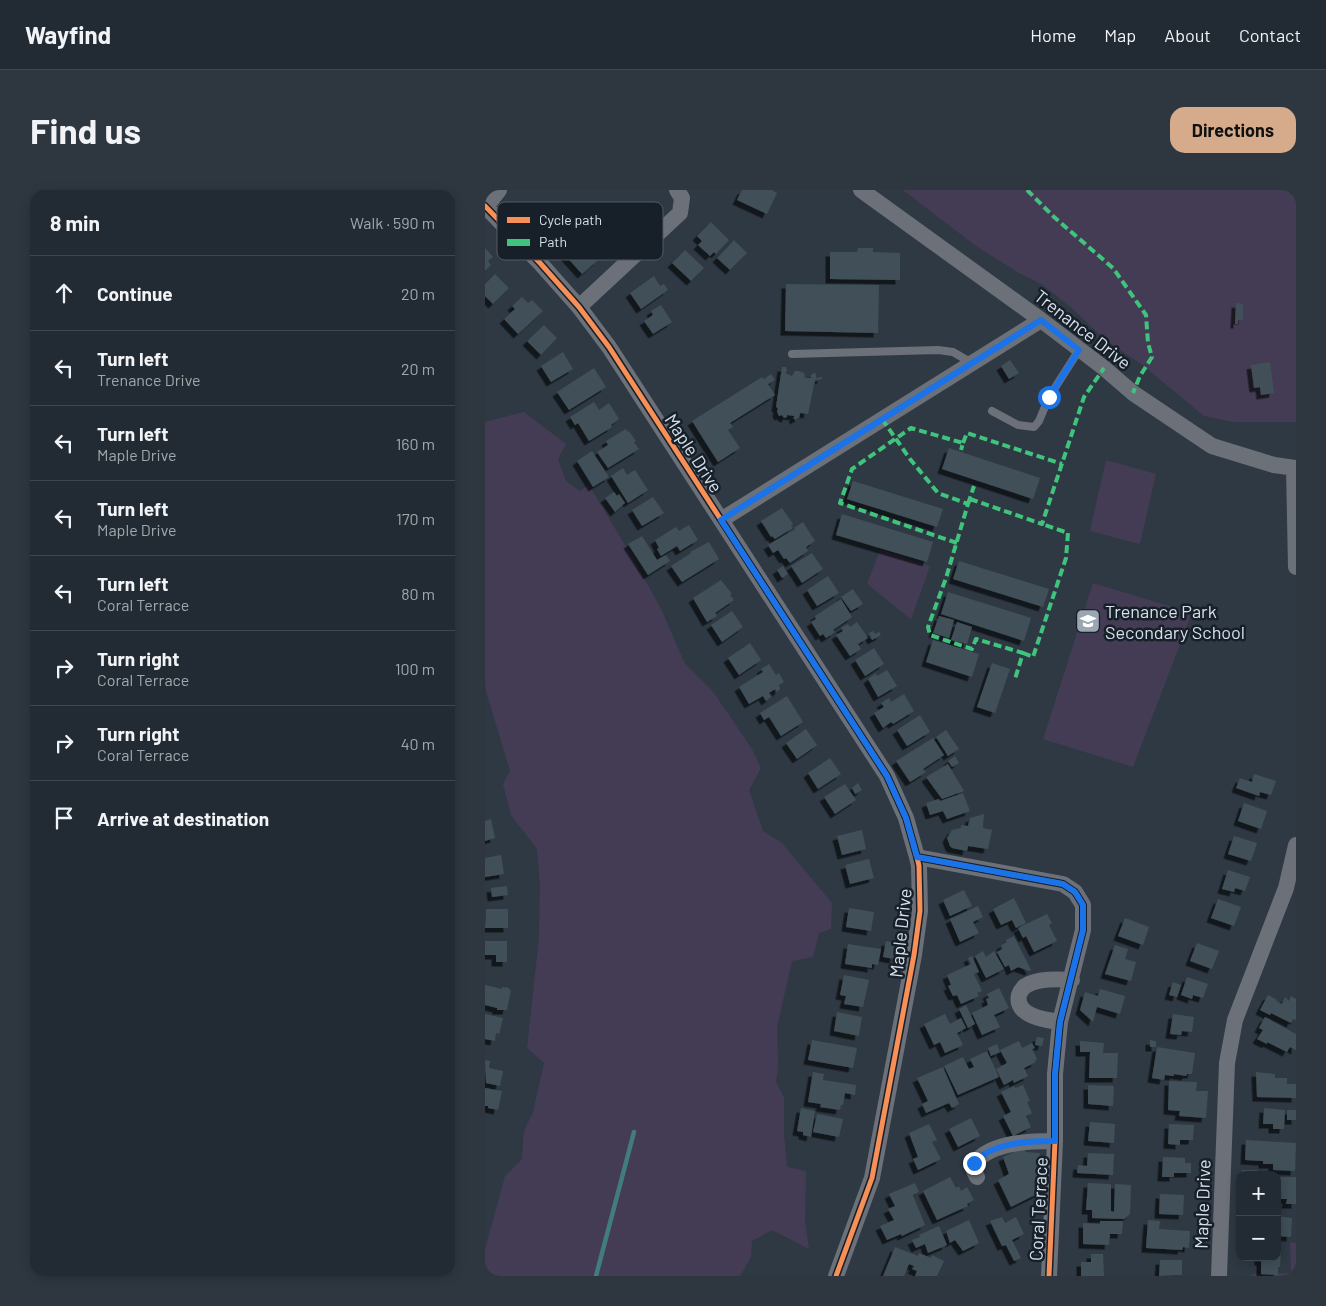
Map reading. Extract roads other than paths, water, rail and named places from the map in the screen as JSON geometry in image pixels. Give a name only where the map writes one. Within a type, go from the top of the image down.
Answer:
[{"type":"street","points":[[485,207],[499,190]]},
{"type":"street","points":[[663,229],[680,213],[682,198],[677,190]]},
{"type":"street","name":"Trenance Drive","points":[[861,190],[1041,320],[1133,393],[1212,446],[1274,465],[1295,468]]},
{"type":"street","name":"Maple Drive","points":[[485,207],[497,219]]},
{"type":"street","name":"Maple Drive","points":[[537,260],[579,307],[609,347],[887,776],[906,818],[919,866],[920,911],[914,955],[872,1178],[836,1276]]},
{"type":"street","points":[[579,307],[630,260]]},
{"type":"street","name":"Maple Drive","points":[[721,520],[1041,320]]},
{"type":"street","points":[[1295,468],[1296,567]]},
{"type":"street","name":"Maple Drive","points":[[1219,1276],[1227,1064],[1235,1020],[1291,891],[1296,845]]},
{"type":"street","name":"Coral Terrace","points":[[917,857],[1063,884],[1075,892],[1083,905],[1083,930],[1060,1022],[1055,1074],[1055,1141],[1049,1276]]},
{"type":"street","points":[[1060,1022],[1042,1020],[1025,1012],[1021,1006],[1019,994],[1022,989],[1035,982],[1072,980]]},
{"type":"street","name":"Coral Terrace","points":[[977,1177],[974,1171],[974,1163],[983,1156],[1015,1143],[1055,1141]]},
{"type":"lane","points":[[792,354],[938,350],[953,352],[972,363]]},
{"type":"lane","points":[[992,411],[1018,425],[1034,426],[1039,421],[1049,397],[1079,350]]},
{"type":"waterway","points":[[596,1276],[634,1132]]},
{"type":"place","name":"Trenance Park Secondary School","points":[[1088,621]]}]
